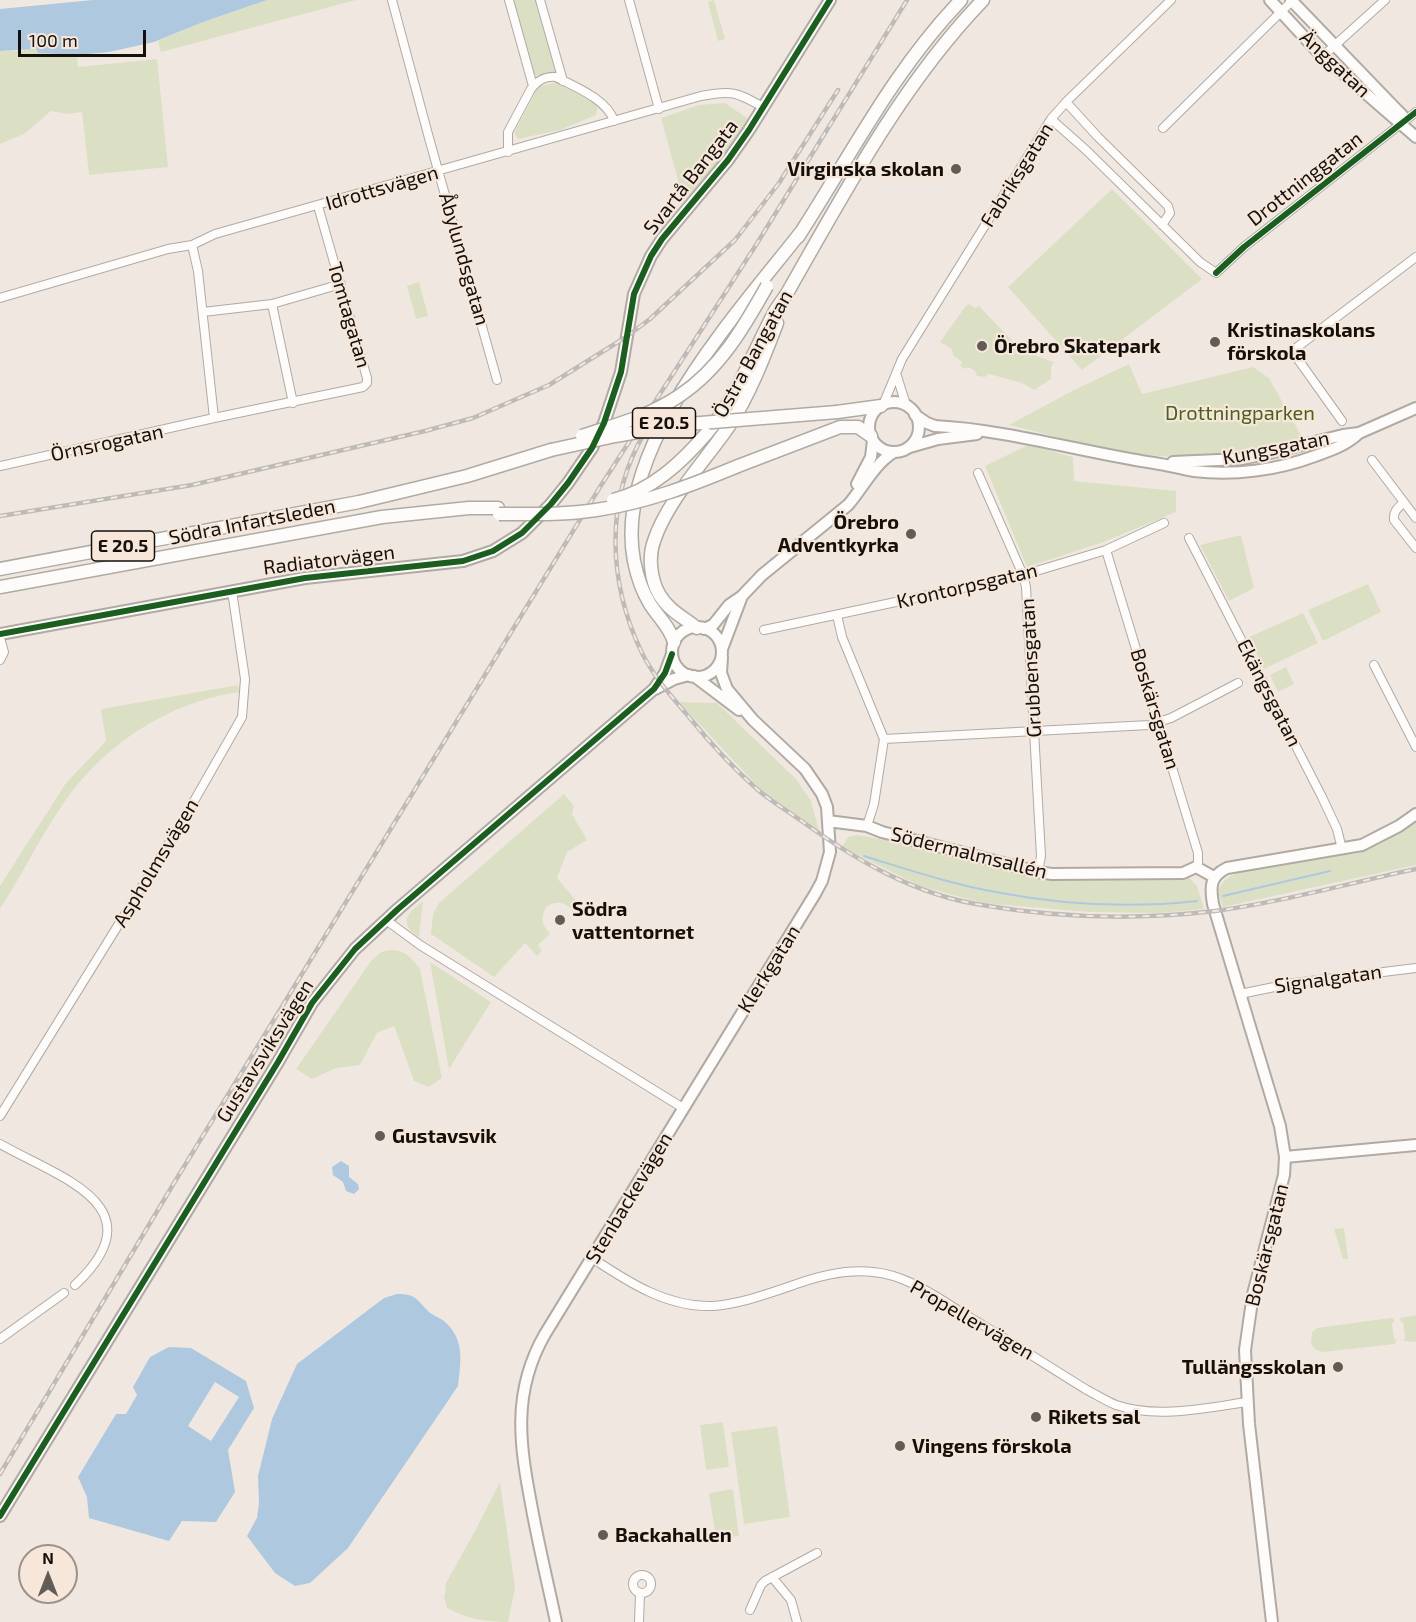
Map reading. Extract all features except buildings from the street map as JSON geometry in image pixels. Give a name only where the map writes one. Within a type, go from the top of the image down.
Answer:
[{"type":"main road","name":"Östra Bangatan","points":[[551,450],[573,439],[613,426],[661,406],[694,385],[710,371],[733,343],[838,170],[901,73],[961,0]]},
{"type":"main road","name":"Östra Bangatan","points":[[498,511],[595,504],[629,495],[655,481],[679,464],[706,434],[734,392],[776,309],[850,184],[911,90],[948,40],[983,0]]},
{"type":"main road","name":"E 20.5","points":[[673,648],[671,633],[641,586],[634,563],[633,528],[640,481],[658,433],[689,378],[801,232]]},
{"type":"main road","name":"E 20.5","points":[[700,628],[673,611],[659,593],[654,579],[651,556],[654,541],[671,506],[740,408],[790,288]]},
{"type":"main road","points":[[551,450],[615,435],[676,425],[837,412],[882,405]]},
{"type":"main road","points":[[498,511],[576,513],[620,506],[684,487],[840,427],[858,427],[872,443]]},
{"type":"main road","name":"Södra Infartsleden","points":[[0,569],[359,502],[467,476],[551,450]]},
{"type":"main road","name":"Södra Infartsleden","points":[[0,587],[364,520],[441,512],[469,514],[498,511]]},
{"type":"street","name":"Åbylundsgatan","points":[[392,0],[497,380]]},
{"type":"street","points":[[509,0],[533,86]]},
{"type":"street","points":[[540,0],[563,81]]},
{"type":"street","points":[[628,0],[659,109]]},
{"type":"street","name":"Svartå Bangata","points":[[604,423],[616,389],[629,315],[641,275],[662,239],[728,160],[830,0]]},
{"type":"street","name":"Fabriksgatan","points":[[882,405],[897,376],[902,359],[1052,119],[1066,102],[1171,0]]},
{"type":"street","name":"Änggatan","points":[[1270,0],[1323,56],[1416,137]]},
{"type":"street","points":[[1323,56],[1385,0]]},
{"type":"street","points":[[1163,128],[1292,1]]},
{"type":"street","name":"Änggatan","points":[[1292,1],[1402,115],[1403,124]]},
{"type":"street","points":[[508,152],[508,132],[533,86],[536,82],[550,76],[604,105],[611,112],[614,122]]},
{"type":"street","name":"Idrottsvägen","points":[[0,298],[168,249],[192,245],[215,234],[723,92],[741,94],[763,107]]},
{"type":"street","points":[[1052,119],[1162,225],[1170,213],[1168,206],[1066,102]]},
{"type":"street","name":"Drottninggatan","points":[[1162,225],[1200,262],[1216,273],[1244,248],[1416,112]]},
{"type":"street","name":"Tomtagatan","points":[[293,403],[358,390],[367,383],[318,206]]},
{"type":"street","points":[[192,245],[196,257],[214,418]]},
{"type":"street","points":[[1342,421],[1292,351],[1416,257]]},
{"type":"street","points":[[202,312],[272,304],[341,284]]},
{"type":"street","points":[[272,304],[293,403]]},
{"type":"street","points":[[753,720],[679,668],[673,648],[683,631],[713,625],[729,605],[742,596],[762,575],[841,509],[867,476],[889,455],[909,447],[915,440],[919,431],[915,414],[906,405],[897,376]]},
{"type":"street","points":[[867,476],[872,443],[869,427],[871,417],[882,405],[895,402],[906,405]]},
{"type":"street","name":"Örnsrogatan","points":[[0,466],[214,418],[293,403]]},
{"type":"street","name":"Kungsgatan","points":[[915,414],[935,426],[1029,437],[1092,453],[1156,463],[1241,459],[1359,433],[1416,408]]},
{"type":"street","name":"Radiatorvägen","points":[[0,636],[315,576],[441,565],[463,561],[493,551],[522,533],[551,504],[583,462],[604,423]]},
{"type":"street","name":"Kungsgatan","points":[[909,447],[938,439],[995,432]]},
{"type":"street","points":[[872,443],[889,455]]},
{"type":"street","points":[[1372,460],[1416,518]]},
{"type":"street","name":"Grubbensgatan","points":[[978,473],[1026,586],[1041,856],[1038,872]]},
{"type":"street","points":[[1404,502],[1393,515],[1394,520],[1416,548]]},
{"type":"street","name":"Krontorpsgatan","points":[[764,630],[1023,575],[1106,550],[1164,523]]},
{"type":"street","name":"Ekängsgatan","points":[[1189,538],[1322,797],[1337,829],[1342,849]]},
{"type":"street","name":"Boskärsgatan","points":[[1106,550],[1198,854],[1196,867]]},
{"type":"street","name":"Aspholmsvägen","points":[[0,1116],[182,822],[242,717],[245,679],[232,591]]},
{"type":"street","points":[[691,675],[700,676],[717,668],[742,596]]},
{"type":"street","points":[[837,615],[838,627],[884,739],[874,804],[867,826]]},
{"type":"street","points":[[700,628],[715,634],[720,640],[723,681],[753,720],[815,781],[827,807],[828,821]]},
{"type":"street","points":[[0,636],[4,651],[0,660]]},
{"type":"street","name":"Gustavsviksvägen","points":[[654,689],[665,673],[673,648]]},
{"type":"street","points":[[1374,665],[1416,747]]},
{"type":"street","name":"Gustavsviksvägen","points":[[0,1516],[312,1003],[345,960],[386,920],[654,689],[674,679],[691,675]]},
{"type":"street","points":[[884,739],[1149,725],[1171,718],[1238,683]]},
{"type":"street","points":[[1196,867],[1214,877],[1221,871],[1236,865],[1342,849],[1371,842],[1416,814]]},
{"type":"street","name":"Södermalmsallén","points":[[828,821],[867,826],[882,832],[1052,874],[1183,873],[1196,867]]},
{"type":"street","name":"Klerkgatan","points":[[683,1108],[822,880],[830,852],[828,821]]},
{"type":"street","name":"Boskärsgatan","points":[[1214,877],[1211,883],[1211,893],[1280,1126],[1285,1157],[1283,1185],[1253,1294],[1245,1350],[1247,1402],[1272,1622]]},
{"type":"street","points":[[386,920],[420,945],[683,1108]]},
{"type":"street","name":"Signalgatan","points":[[1240,994],[1274,986],[1416,968]]},
{"type":"street","name":"Stenbackevägen","points":[[556,1622],[524,1467],[520,1426],[526,1379],[536,1350],[683,1108]]},
{"type":"street","points":[[0,1144],[71,1182],[93,1198],[103,1211],[108,1229],[103,1251],[96,1264],[75,1285]]},
{"type":"street","points":[[1285,1157],[1416,1144]]},
{"type":"street","name":"Propellervägen","points":[[592,1258],[650,1293],[669,1300],[699,1305],[724,1305],[833,1274],[875,1272],[914,1284],[1087,1390],[1116,1405],[1162,1411],[1247,1402]]},
{"type":"street","points":[[0,1339],[64,1293]]},
{"type":"street","points":[[750,1610],[761,1585],[817,1553]]},
{"type":"street","points":[[772,1577],[791,1600],[797,1622]]},
{"type":"street","points":[[639,1622],[640,1594]]},
{"type":"green space","points":[[267,0],[356,0],[161,52],[158,41],[203,22]]},
{"type":"green space","points":[[512,0],[537,0],[557,71],[535,76]]},
{"type":"green space","points":[[714,0],[725,39],[718,41],[708,2]]},
{"type":"green space","points":[[36,49],[39,53],[77,55],[78,67],[157,59],[168,167],[89,175],[82,112],[67,114],[51,111],[24,134],[0,144],[0,51]]},
{"type":"green space","points":[[561,81],[598,106],[596,115],[560,130],[518,139],[514,133],[538,87]]},
{"type":"green space","points":[[725,103],[747,118],[748,125],[690,198],[683,198],[661,118],[699,105]]},
{"type":"green space","points":[[1112,189],[1202,279],[1082,370],[1008,287]]},
{"type":"green space","points":[[419,282],[428,316],[416,319],[407,286]]},
{"type":"green space","name":"Örebro Skatepark","points":[[969,304],[975,308],[979,306],[1022,351],[1054,362],[1051,367],[1051,379],[1034,390],[1022,383],[989,374],[985,377],[977,376],[975,371],[960,366],[962,362],[953,355],[952,349],[940,342]]},
{"type":"green space","name":"Drottningparken","points":[[1129,364],[1142,394],[1253,367],[1269,378],[1302,437],[1246,455],[1179,458],[1118,452],[1009,425]]},
{"type":"green space","points":[[1028,445],[1073,457],[1074,481],[1176,491],[1176,512],[1101,543],[1027,567],[985,466]]},
{"type":"green space","points":[[1241,535],[1254,588],[1229,601],[1200,545]]},
{"type":"green space","points":[[1368,584],[1381,612],[1323,641],[1308,610]]},
{"type":"green space","points":[[1303,613],[1318,643],[1264,669],[1249,637]]},
{"type":"green space","points":[[1286,667],[1294,684],[1278,692],[1270,675]]},
{"type":"green space","points":[[238,685],[239,692],[186,706],[161,717],[116,747],[96,765],[61,807],[0,909],[0,886],[66,783],[106,741],[101,709]]},
{"type":"green space","points":[[679,702],[717,703],[796,779],[811,801],[819,831],[762,791]]},
{"type":"green space","points":[[564,794],[574,806],[572,814],[587,840],[567,852],[557,878],[579,904],[573,911],[561,903],[554,903],[546,907],[543,921],[550,934],[538,945],[542,951],[537,956],[525,943],[494,977],[431,934],[433,914],[439,903]]},
{"type":"green space","points":[[1416,821],[1416,865],[1223,907],[1219,890],[1227,879],[1236,874],[1326,853],[1347,855],[1362,852],[1378,845]]},
{"type":"green space","points":[[857,835],[902,843],[1037,879],[1189,877],[1197,886],[1204,909],[1161,913],[1088,912],[982,903],[920,886],[842,847],[848,837]]},
{"type":"green space","points":[[423,901],[419,937],[412,932],[407,918]]},
{"type":"green space","points":[[391,950],[404,953],[420,969],[442,1078],[429,1087],[414,1081],[394,1026],[377,1033],[360,1065],[336,1068],[312,1079],[296,1069],[371,961],[381,952]]},
{"type":"green space","points":[[430,962],[491,1002],[449,1069]]},
{"type":"green space","points":[[1344,1228],[1348,1259],[1343,1259],[1334,1229]]},
{"type":"green space","points":[[1416,1315],[1416,1342],[1404,1341],[1403,1322],[1400,1318]]},
{"type":"green space","points":[[1393,1318],[1395,1321],[1392,1323],[1394,1339],[1397,1339],[1395,1344],[1323,1352],[1316,1350],[1311,1344],[1312,1332],[1317,1328]]},
{"type":"green space","points":[[723,1422],[729,1467],[706,1470],[700,1425]]},
{"type":"green space","points":[[777,1426],[790,1517],[744,1524],[731,1432]]},
{"type":"green space","points":[[500,1482],[515,1588],[508,1622],[462,1615],[447,1608],[444,1597],[445,1585]]},
{"type":"green space","points":[[733,1489],[739,1536],[716,1539],[709,1493]]},
{"type":"water","points":[[93,0],[267,0],[154,42],[109,52],[77,55],[38,53],[36,49],[0,51],[0,9]]},
{"type":"water","points":[[341,1161],[349,1166],[349,1177],[358,1184],[359,1189],[354,1194],[346,1191],[343,1182],[333,1175],[332,1167]]},
{"type":"water","points":[[397,1294],[415,1298],[430,1313],[451,1328],[460,1351],[458,1386],[348,1548],[310,1583],[295,1586],[275,1573],[247,1536],[257,1518],[258,1476],[272,1419],[297,1364],[384,1298]]},
{"type":"water","points":[[169,1347],[191,1348],[246,1381],[254,1408],[228,1450],[235,1492],[216,1522],[182,1521],[169,1541],[89,1518],[87,1497],[78,1477],[116,1414],[126,1414],[137,1395],[133,1387],[150,1357]],"holes":[[[215,1382],[239,1397],[211,1441],[188,1426]]]},
{"type":"waterway","points":[[864,856],[983,890],[1025,897],[1074,903],[1124,905],[1197,901]]},
{"type":"waterway","points":[[1223,896],[1330,871]]},
{"type":"railway","points":[[0,1474],[174,1183],[600,487],[756,245],[907,0]]},
{"type":"railway","points":[[0,516],[192,485],[425,431],[473,418],[549,385],[626,337],[650,319],[735,240],[779,183],[838,90]]},
{"type":"railway","points":[[645,432],[622,486],[617,514],[616,543],[617,571],[623,600],[631,628],[643,655],[676,702],[713,746],[749,782],[823,836],[866,863],[911,885],[958,900],[1040,913],[1098,916],[1157,916],[1215,911],[1291,897],[1416,869]]},
{"type":"cycle path","points":[[0,634],[305,578],[463,561],[493,551],[522,533],[568,483],[592,448],[604,423],[621,372],[634,294],[651,256],[662,239],[728,160],[749,130],[830,0]]},
{"type":"cycle path","points":[[1216,273],[1244,247],[1416,112]]},
{"type":"cycle path","points":[[0,1516],[312,1003],[355,949],[398,909],[654,689],[665,673],[672,654]]},
{"type":"place","name":"Virginska skolan","points":[[956,169]]},
{"type":"place","name":"Kristinaskolans förskola","points":[[1215,342]]},
{"type":"place","name":"Örebro Skatepark","points":[[982,346]]},
{"type":"place","name":"Örebro Adventkyrka","points":[[911,534]]},
{"type":"place","name":"Södra vattentornet","points":[[560,920]]},
{"type":"place","name":"Gustavsvik","points":[[380,1136]]},
{"type":"place","name":"Tullängsskolan","points":[[1338,1367]]},
{"type":"place","name":"Rikets sal","points":[[1036,1417]]},
{"type":"place","name":"Vingens förskola","points":[[900,1446]]},
{"type":"place","name":"Backahallen","points":[[603,1535]]}]
